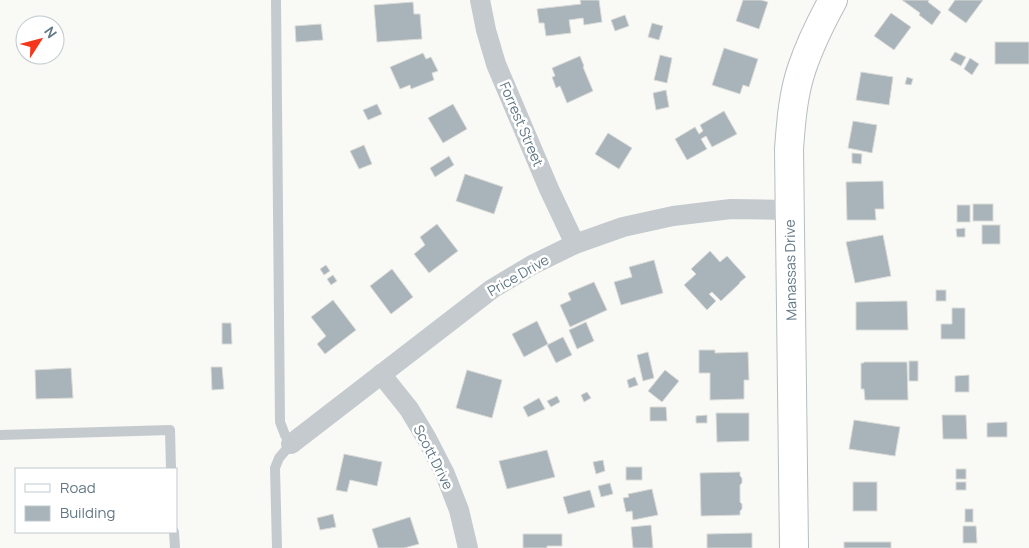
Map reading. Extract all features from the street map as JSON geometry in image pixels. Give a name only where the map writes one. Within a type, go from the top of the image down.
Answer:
[{"type":"main road","name":"Manassas Drive","points":[[794,548],[789,149],[793,103],[802,68],[818,27],[833,0]]},
{"type":"street","name":"Forrest Street","points":[[480,0],[496,64],[575,244]]},
{"type":"street","name":"Price Drive","points":[[291,444],[492,289],[532,264],[575,244],[623,227],[672,216],[731,209],[789,210]]},
{"type":"street","name":"Scott Drive","points":[[381,374],[409,409],[445,474],[459,510],[468,548]]},
{"type":"lane","points":[[276,0],[280,422],[291,444],[279,458],[275,468],[277,548]]},
{"type":"lane","points":[[0,435],[170,430],[171,468]]},
{"type":"lane","points":[[174,533],[175,548]]},
{"type":"building","points":[[580,0],[599,0],[602,22],[584,25],[583,18],[569,20],[571,33],[546,36],[544,23],[539,23],[537,9],[581,4]]},
{"type":"building","points":[[743,0],[768,2],[759,29],[736,21]]},
{"type":"building","points":[[902,0],[929,0],[928,2],[941,12],[932,25],[919,15],[920,13]]},
{"type":"building","points":[[955,0],[983,0],[966,23],[948,10]]},
{"type":"building","points":[[413,2],[414,14],[420,14],[422,39],[377,42],[374,5]]},
{"type":"building","points":[[891,13],[911,27],[894,50],[874,36]]},
{"type":"building","points":[[625,15],[629,26],[615,31],[611,20]]},
{"type":"building","points":[[652,23],[663,26],[659,40],[648,37]]},
{"type":"building","points":[[321,24],[323,40],[296,42],[295,26]]},
{"type":"building","points":[[995,42],[1029,42],[1029,64],[995,64]]},
{"type":"building","points":[[724,48],[758,59],[749,87],[743,85],[740,94],[712,85]]},
{"type":"building","points":[[955,52],[966,57],[961,66],[950,60]]},
{"type":"building","points":[[423,53],[426,59],[431,57],[438,71],[432,73],[434,80],[411,89],[410,85],[400,89],[390,67]]},
{"type":"building","points":[[660,55],[672,58],[667,83],[654,80]]},
{"type":"building","points":[[580,56],[593,91],[567,103],[560,86],[556,88],[552,77],[555,76],[552,68]]},
{"type":"building","points":[[970,58],[979,64],[972,75],[964,69]]},
{"type":"building","points":[[861,72],[893,77],[889,105],[856,100]]},
{"type":"building","points":[[907,77],[913,79],[911,85],[905,84]]},
{"type":"building","points":[[666,90],[669,107],[656,110],[653,93]]},
{"type":"building","points":[[377,104],[382,114],[368,120],[363,110]]},
{"type":"building","points":[[453,104],[467,129],[443,143],[428,118]]},
{"type":"building","points":[[724,111],[737,134],[712,147],[706,136],[701,139],[707,149],[687,160],[675,139],[695,127],[699,134],[703,131],[700,125]]},
{"type":"building","points":[[853,121],[877,125],[872,153],[848,148]]},
{"type":"building","points":[[608,133],[632,148],[619,169],[595,154]]},
{"type":"building","points":[[364,145],[372,164],[359,169],[350,151]]},
{"type":"building","points":[[852,153],[862,154],[861,164],[852,163]]},
{"type":"building","points":[[449,156],[454,165],[435,177],[430,168]]},
{"type":"building","points":[[465,174],[503,187],[494,214],[456,201]]},
{"type":"building","points":[[883,181],[884,209],[875,209],[876,220],[847,220],[846,182]]},
{"type":"building","points":[[973,204],[993,204],[993,221],[973,221]]},
{"type":"building","points":[[957,205],[970,205],[970,222],[957,222]]},
{"type":"building","points":[[437,224],[458,251],[429,273],[414,254],[425,245],[420,237]]},
{"type":"building","points":[[982,225],[1000,225],[1000,244],[982,244]]},
{"type":"building","points":[[965,228],[965,237],[957,237],[956,229]]},
{"type":"building","points":[[883,235],[891,276],[855,283],[846,242]]},
{"type":"building","points":[[710,251],[720,262],[727,256],[746,277],[721,301],[712,292],[709,294],[716,301],[707,310],[684,285],[696,274],[691,269]]},
{"type":"building","points":[[654,260],[663,293],[621,305],[614,282],[632,277],[629,267]]},
{"type":"building","points":[[326,265],[330,271],[324,275],[320,269]]},
{"type":"building","points":[[392,269],[413,297],[391,314],[370,286]]},
{"type":"building","points":[[333,275],[337,281],[331,285],[327,279]]},
{"type":"building","points":[[594,282],[607,310],[570,327],[560,305],[571,300],[568,293]]},
{"type":"building","points":[[936,290],[946,290],[946,301],[936,301]]},
{"type":"building","points":[[333,300],[356,330],[325,354],[317,344],[326,336],[311,317]]},
{"type":"building","points":[[907,301],[908,330],[856,330],[856,302]]},
{"type":"building","points":[[952,308],[965,308],[965,339],[941,339],[941,324],[952,324]]},
{"type":"building","points":[[537,321],[548,344],[524,357],[512,334]]},
{"type":"building","points":[[586,322],[594,341],[577,349],[569,330]]},
{"type":"building","points":[[222,323],[231,323],[232,344],[222,344]]},
{"type":"building","points":[[563,337],[572,355],[556,363],[547,345]]},
{"type":"building","points":[[699,350],[715,350],[715,353],[748,352],[749,380],[744,380],[744,399],[710,400],[710,373],[699,373]]},
{"type":"building","points":[[648,352],[654,378],[643,381],[637,355]]},
{"type":"building","points":[[909,361],[918,361],[918,381],[909,381]]},
{"type":"building","points":[[907,362],[908,400],[865,400],[864,389],[861,389],[861,363]]},
{"type":"building","points":[[211,367],[222,367],[224,389],[212,390]]},
{"type":"building","points":[[71,368],[73,398],[36,399],[35,370]]},
{"type":"building","points":[[467,370],[502,380],[492,418],[456,408]]},
{"type":"building","points":[[665,370],[679,381],[662,402],[648,391]]},
{"type":"building","points":[[969,375],[969,392],[955,392],[955,376]]},
{"type":"building","points":[[635,377],[638,385],[629,388],[627,380]]},
{"type":"building","points":[[587,392],[591,398],[584,402],[581,395]]},
{"type":"building","points":[[557,396],[560,402],[551,407],[547,401]]},
{"type":"building","points":[[539,398],[545,409],[528,417],[523,407]]},
{"type":"building","points":[[650,407],[666,407],[667,421],[650,421]]},
{"type":"building","points":[[716,413],[749,413],[749,441],[717,442]]},
{"type":"building","points":[[707,415],[707,423],[696,423],[696,416]]},
{"type":"building","points":[[942,415],[966,415],[967,439],[943,439]]},
{"type":"building","points":[[854,420],[900,427],[895,456],[849,449]]},
{"type":"building","points":[[1007,422],[1007,437],[987,437],[987,423]]},
{"type":"building","points":[[547,450],[555,477],[507,489],[499,461]]},
{"type":"building","points":[[344,454],[382,462],[377,486],[350,480],[347,492],[336,490]]},
{"type":"building","points":[[603,460],[605,471],[596,474],[593,462]]},
{"type":"building","points":[[626,467],[642,467],[642,480],[626,480]]},
{"type":"building","points":[[956,469],[966,469],[966,479],[956,479]]},
{"type":"building","points":[[740,472],[742,478],[740,502],[742,509],[740,515],[701,516],[700,473]]},
{"type":"building","points":[[853,482],[877,482],[877,511],[853,511]]},
{"type":"building","points":[[956,482],[966,482],[966,490],[956,490]]},
{"type":"building","points":[[610,483],[613,494],[601,497],[598,486]]},
{"type":"building","points":[[652,489],[658,515],[633,520],[632,511],[626,512],[623,498],[629,497],[628,494]]},
{"type":"building","points":[[590,490],[595,507],[568,514],[563,497]]},
{"type":"building","points":[[965,509],[973,509],[973,522],[965,522]]},
{"type":"building","points":[[333,514],[336,527],[320,530],[317,518]]},
{"type":"building","points":[[410,517],[419,544],[404,548],[378,548],[372,529]]},
{"type":"building","points":[[651,525],[653,548],[633,548],[631,527]]},
{"type":"building","points":[[963,526],[976,526],[977,543],[963,543]]},
{"type":"building","points":[[752,533],[752,548],[707,548],[707,534]]},
{"type":"building","points":[[523,534],[562,534],[562,546],[523,548]]},
{"type":"building","points":[[844,542],[891,542],[891,548],[844,548]]}]
